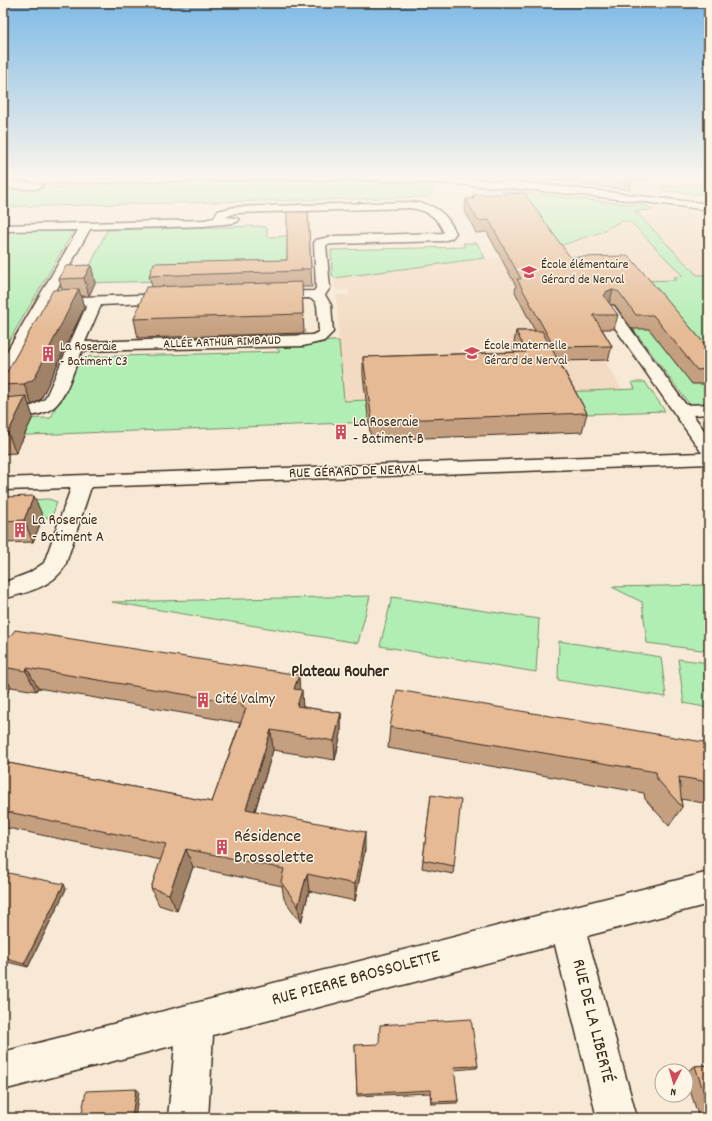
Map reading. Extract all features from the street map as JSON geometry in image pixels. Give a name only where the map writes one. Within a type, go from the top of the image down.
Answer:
[{"type":"street","points":[[3,372],[85,228]]},
{"type":"street","points":[[261,295],[301,294],[317,296],[323,288],[320,243],[334,240],[448,236],[450,233],[448,228]]},
{"type":"street","name":"ALLÉE ARTHUR RIMBAUD","points":[[76,347],[312,340],[320,338],[326,332],[324,305],[321,298],[317,296]]},
{"type":"street","points":[[42,303],[181,298]]},
{"type":"street","points":[[3,412],[33,411],[48,405],[52,400],[96,301]]},
{"type":"street","points":[[609,309],[709,450]]},
{"type":"street","points":[[680,410],[709,409]]},
{"type":"street","name":"RUE GÉRARD DE NERVAL","points":[[3,484],[709,458]]},
{"type":"street","points":[[3,591],[39,578],[45,575],[54,566],[83,482]]},
{"type":"street","name":"RUE PIERRE BROSSOLETTE","points":[[3,1071],[709,888]]},
{"type":"street","name":"RUE DE LA LIBERTÉ","points":[[567,924],[617,1118]]},
{"type":"street","points":[[188,1118],[196,1021]]},
{"type":"shaded area","points":[[608,228],[637,228],[683,277],[675,277],[677,280],[598,282],[600,346],[608,360],[604,360],[622,389],[343,401],[336,295],[349,295],[349,290],[335,290],[334,278],[485,258],[565,255],[560,246]]},
{"type":"shaded area","points":[[651,228],[709,228],[709,275],[697,275]]},
{"type":"green space","points":[[267,228],[267,237],[288,236],[288,278],[82,283],[107,230]]},
{"type":"green space","points":[[541,228],[608,228],[601,232],[560,246]]},
{"type":"green space","points":[[637,228],[652,228],[697,275],[709,275],[709,404],[690,405],[598,282],[677,280],[674,277],[683,276]]},
{"type":"green space","points":[[66,230],[73,232],[3,351],[3,232]]},
{"type":"green space","points":[[463,243],[477,243],[485,258],[334,278],[332,275],[331,250],[465,247]]},
{"type":"green space","points":[[339,341],[344,401],[635,389],[632,382],[645,382],[665,411],[3,436],[3,419],[51,418],[77,357],[280,352],[274,345],[321,343]]},
{"type":"green space","points":[[49,499],[57,502],[52,517],[3,519],[3,501]]},
{"type":"green space","points":[[709,585],[709,651],[647,643],[642,602],[612,587]]},
{"type":"green space","points":[[370,596],[358,643],[112,602]]},
{"type":"green space","points":[[392,597],[539,619],[536,672],[380,646]]},
{"type":"green space","points":[[559,641],[661,657],[666,697],[558,680]]},
{"type":"green space","points":[[678,659],[709,663],[709,708],[684,703]]},
{"type":"building","points":[[287,228],[309,228],[311,269],[301,269],[302,271],[149,276],[154,263],[287,260]]},
{"type":"building","points":[[494,228],[549,228],[570,257],[629,256],[709,349],[709,369],[697,370],[653,315],[636,315],[619,292],[613,290],[607,291],[604,296],[618,315],[593,315],[612,346],[554,347],[517,279],[521,279]]},
{"type":"building","points":[[91,265],[84,278],[59,279],[66,266]]},
{"type":"building","points":[[302,282],[303,314],[134,319],[146,287]]},
{"type":"building","points":[[79,289],[34,379],[24,384],[3,385],[3,379],[53,290]]},
{"type":"building","points":[[516,331],[542,331],[587,413],[372,421],[363,357],[526,352]]},
{"type":"building","points":[[26,396],[8,433],[3,433],[3,398]]},
{"type":"building","points":[[34,496],[24,520],[3,521],[3,497]]},
{"type":"building","points":[[15,630],[299,675],[294,689],[302,690],[297,706],[341,713],[334,741],[271,730],[246,809],[365,832],[355,884],[307,874],[298,906],[281,882],[284,869],[186,849],[169,894],[151,888],[166,844],[3,811],[3,762],[212,802],[246,708],[242,707],[243,704],[27,668],[26,671],[3,667],[3,637],[10,637]]},
{"type":"building","points":[[397,690],[709,743],[709,782],[679,777],[682,807],[657,779],[656,772],[390,727]]},
{"type":"building","points":[[431,795],[461,800],[454,866],[423,860]]},
{"type":"building","points":[[3,872],[64,884],[24,964],[3,958]]},
{"type":"building","points":[[471,1019],[478,1066],[454,1067],[458,1101],[432,1102],[431,1090],[357,1094],[355,1045],[379,1044],[380,1025]]},
{"type":"building","points":[[709,1065],[709,1108],[695,1066]]},
{"type":"building","points":[[136,1089],[132,1118],[81,1118],[86,1091]]},
{"type":"place","name":"École élémentaire Gérard de Nerval","points":[[529,272]]},
{"type":"place","name":"École maternelle Gérard de Nerval","points":[[472,353]]},
{"type":"place","name":"La Roseraie - Batiment C3","points":[[48,354]]},
{"type":"place","name":"La Roseraie - Batiment B","points":[[341,432]]},
{"type":"place","name":"La Roseraie - Batiment A","points":[[20,530]]},
{"type":"place","name":"Cité Valmy","points":[[203,700]]},
{"type":"place","name":"Résidence Brossolette","points":[[222,847]]},
{"type":"district","name":"Plateau Rouher","points":[[340,673]]}]
